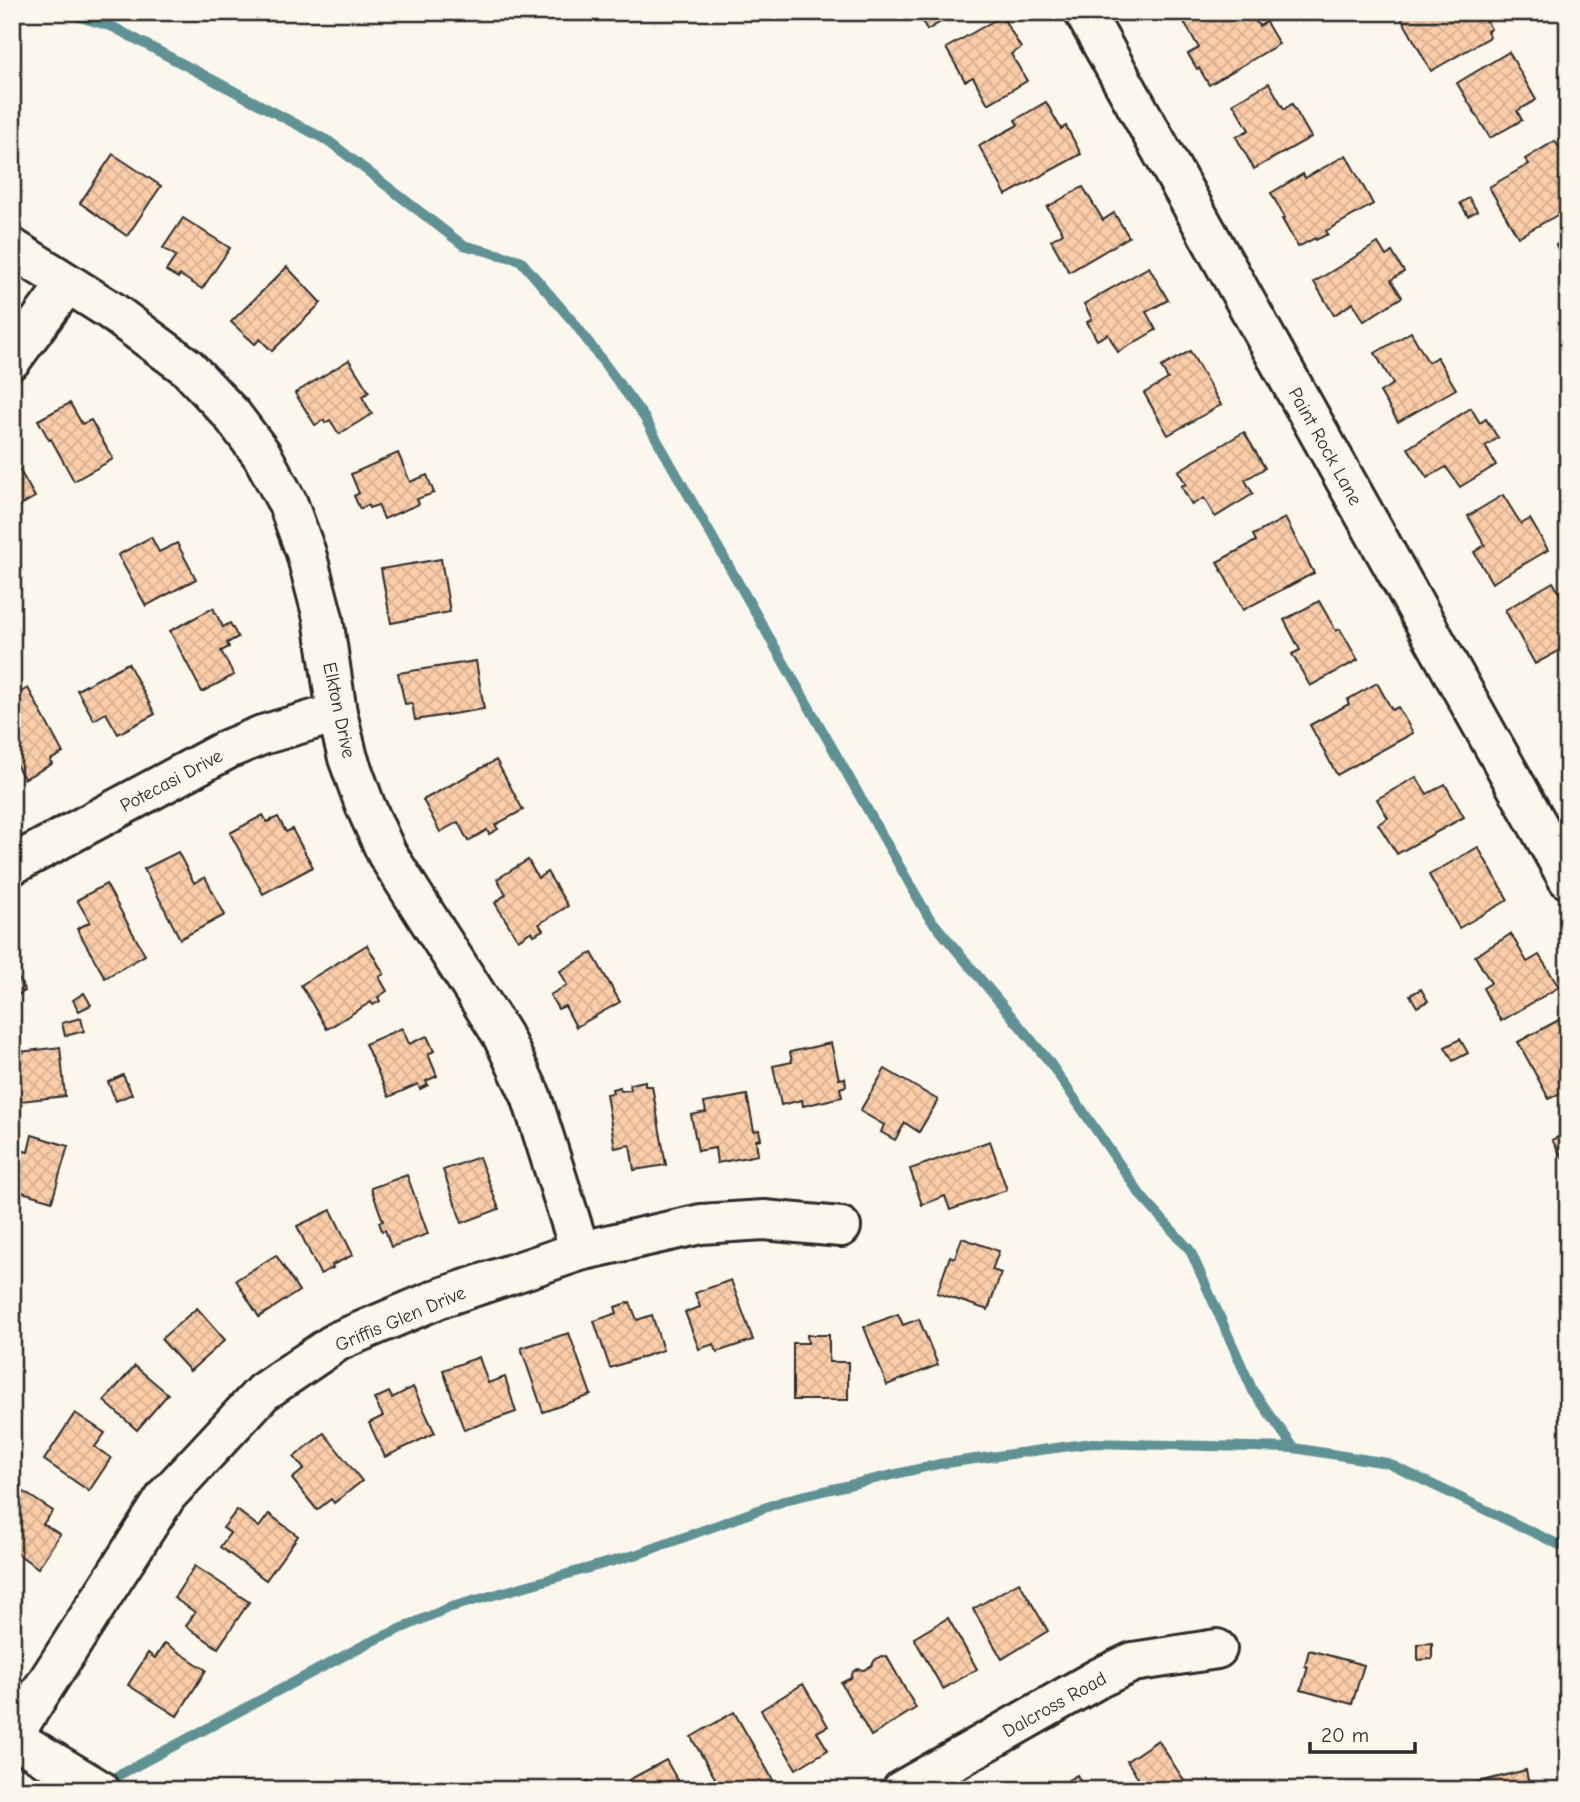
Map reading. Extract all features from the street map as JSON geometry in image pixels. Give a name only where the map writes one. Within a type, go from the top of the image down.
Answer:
[{"type":"street","name":"Paint Rock Lane","points":[[1084,12],[1568,879]]},
{"type":"street","name":"Elkton Drive","points":[[12,248],[110,310],[187,368],[232,415],[262,456],[288,504],[306,553],[323,618],[337,713],[348,758],[365,805],[387,854],[502,1035],[531,1096],[580,1251]]},
{"type":"street","points":[[12,359],[67,284]]},
{"type":"street","name":"Potecasi Drive","points":[[12,864],[228,749],[262,735],[337,713]]},
{"type":"street","name":"Griffis Glen Drive","points":[[12,1737],[167,1494],[263,1392],[338,1341],[440,1298],[580,1251],[701,1224],[764,1220],[841,1227]]},
{"type":"street","name":"Dalcross Road","points":[[902,1790],[1099,1678],[1133,1662],[1217,1649]]},
{"type":"street","points":[[12,1737],[100,1790]]},
{"type":"building","points":[[910,12],[958,12],[927,30],[920,16],[914,19]]},
{"type":"building","points":[[1196,12],[1227,12],[1232,20],[1250,12],[1259,26],[1266,22],[1279,44],[1209,85],[1188,54],[1199,48],[1183,20]]},
{"type":"building","points":[[1398,12],[1482,12],[1491,29],[1487,31],[1490,37],[1431,71]]},
{"type":"building","points":[[1002,16],[1021,48],[1011,54],[1027,81],[988,104],[973,77],[965,81],[946,48]]},
{"type":"building","points":[[1509,52],[1536,100],[1517,111],[1522,120],[1490,138],[1457,83]]},
{"type":"building","points":[[1269,83],[1284,109],[1292,104],[1311,137],[1254,169],[1236,137],[1249,130],[1233,103]]},
{"type":"building","points":[[1046,102],[1061,129],[1066,126],[1081,154],[1006,195],[979,146],[1018,125],[1015,120]]},
{"type":"building","points":[[1555,141],[1568,163],[1568,209],[1518,237],[1489,187],[1529,164],[1525,159]]},
{"type":"building","points":[[113,154],[161,186],[127,236],[80,203]]},
{"type":"building","points":[[1346,155],[1373,204],[1326,231],[1328,234],[1298,247],[1271,193],[1303,174],[1305,178]]},
{"type":"building","points":[[1083,187],[1103,220],[1114,213],[1129,237],[1069,272],[1051,240],[1063,233],[1047,207]]},
{"type":"building","points":[[1469,198],[1477,211],[1468,216],[1460,203]]},
{"type":"building","points":[[183,218],[230,248],[202,289],[180,275],[178,278],[166,271],[176,256],[163,248]]},
{"type":"building","points":[[1568,239],[1568,268],[1556,245]]},
{"type":"building","points":[[1378,243],[1386,256],[1392,252],[1404,272],[1391,280],[1402,297],[1364,321],[1353,303],[1334,315],[1314,282]]},
{"type":"building","points":[[287,267],[321,303],[272,351],[260,339],[255,344],[231,322]]},
{"type":"building","points":[[1149,267],[1168,300],[1146,312],[1156,330],[1118,352],[1108,334],[1097,340],[1087,322],[1092,319],[1084,304]]},
{"type":"building","points":[[1411,332],[1428,362],[1437,357],[1456,389],[1398,422],[1380,392],[1393,384],[1375,353]]},
{"type":"building","points":[[1190,351],[1221,405],[1168,435],[1144,393],[1168,379],[1161,367]]},
{"type":"building","points":[[349,360],[369,392],[362,397],[372,414],[339,434],[330,420],[315,425],[295,393]]},
{"type":"building","points":[[70,403],[82,424],[91,420],[113,459],[74,481],[38,420]]},
{"type":"building","points":[[1471,408],[1480,423],[1486,419],[1498,438],[1485,446],[1496,465],[1460,487],[1446,467],[1427,478],[1408,448]]},
{"type":"building","points":[[1244,432],[1265,468],[1245,480],[1253,494],[1215,517],[1204,498],[1192,505],[1181,486],[1186,484],[1178,471]]},
{"type":"building","points":[[398,453],[410,482],[427,475],[434,493],[417,499],[419,504],[384,519],[378,505],[369,508],[368,505],[360,509],[354,496],[359,493],[351,474]]},
{"type":"building","points":[[12,457],[35,497],[12,510]]},
{"type":"building","points":[[1503,495],[1521,524],[1530,519],[1548,550],[1492,583],[1474,552],[1485,545],[1468,516]]},
{"type":"building","points":[[1285,518],[1314,573],[1243,610],[1217,562],[1256,541],[1253,535]]},
{"type":"building","points":[[151,537],[159,552],[177,543],[196,579],[146,606],[118,555]]},
{"type":"building","points":[[441,559],[450,612],[391,623],[381,569]]},
{"type":"building","points":[[1553,582],[1568,608],[1568,646],[1535,664],[1505,610]]},
{"type":"building","points":[[1319,601],[1336,631],[1340,629],[1358,660],[1310,686],[1292,654],[1300,650],[1284,620]]},
{"type":"building","points":[[213,608],[223,627],[230,623],[238,637],[227,643],[229,647],[221,651],[234,675],[202,692],[170,631]]},
{"type":"building","points":[[476,661],[484,709],[415,720],[412,703],[405,704],[398,673]]},
{"type":"building","points":[[128,663],[155,714],[118,734],[106,713],[94,720],[77,690]]},
{"type":"building","points":[[1377,683],[1392,710],[1398,707],[1413,733],[1337,775],[1310,725],[1349,704],[1347,700]]},
{"type":"building","points":[[28,688],[63,753],[50,760],[52,764],[24,779],[12,757],[12,697]]},
{"type":"building","points":[[1568,692],[1568,712],[1559,697]]},
{"type":"building","points":[[496,760],[523,810],[495,825],[498,829],[489,834],[487,830],[468,841],[458,822],[440,832],[423,800]]},
{"type":"building","points":[[1416,777],[1427,794],[1445,784],[1464,817],[1397,854],[1378,824],[1388,818],[1377,799]]},
{"type":"building","points":[[263,815],[267,822],[278,817],[286,832],[292,829],[313,867],[263,894],[230,833]]},
{"type":"building","points":[[1478,847],[1508,900],[1459,928],[1429,875]]},
{"type":"building","points":[[178,852],[194,883],[205,877],[225,915],[180,939],[144,869]]},
{"type":"building","points":[[528,860],[538,878],[547,872],[568,906],[539,924],[543,930],[534,935],[532,931],[518,940],[495,903],[506,894],[497,879]]},
{"type":"building","points":[[106,884],[145,955],[105,978],[77,929],[90,922],[77,900]]},
{"type":"building","points":[[1511,934],[1527,962],[1539,955],[1559,987],[1501,1021],[1483,988],[1491,983],[1475,956]]},
{"type":"building","points":[[367,945],[384,974],[379,977],[387,991],[378,997],[380,1001],[373,1005],[371,1002],[327,1029],[301,985]]},
{"type":"building","points":[[592,953],[620,1002],[576,1027],[565,1006],[558,1009],[550,995],[567,985],[560,971]]},
{"type":"building","points":[[12,967],[25,991],[12,998]]},
{"type":"building","points":[[1421,989],[1428,1001],[1417,1007],[1410,995]]},
{"type":"building","points":[[84,993],[91,1005],[79,1011],[73,1000]]},
{"type":"building","points":[[1568,1015],[1568,1089],[1549,1099],[1518,1042]]},
{"type":"building","points":[[81,1018],[84,1031],[65,1036],[62,1023]]},
{"type":"building","points":[[402,1028],[409,1044],[427,1036],[434,1051],[428,1054],[437,1076],[426,1081],[428,1085],[420,1089],[418,1084],[389,1097],[365,1044]]},
{"type":"building","points":[[1460,1039],[1468,1053],[1453,1061],[1445,1047]]},
{"type":"building","points":[[831,1043],[839,1079],[845,1078],[846,1086],[840,1088],[842,1097],[803,1106],[802,1100],[781,1105],[773,1066],[792,1062],[790,1052]]},
{"type":"building","points":[[60,1047],[65,1096],[12,1102],[12,1053]]},
{"type":"building","points":[[885,1069],[938,1100],[919,1132],[905,1123],[895,1140],[881,1132],[884,1125],[860,1111]]},
{"type":"building","points":[[123,1075],[132,1094],[116,1101],[108,1082]]},
{"type":"building","points":[[645,1081],[645,1086],[652,1086],[666,1165],[634,1170],[630,1145],[615,1148],[606,1094],[613,1093],[612,1089],[620,1087],[621,1091],[631,1090],[630,1084]]},
{"type":"building","points":[[747,1095],[754,1131],[759,1130],[761,1139],[756,1140],[758,1155],[717,1163],[715,1148],[698,1151],[691,1115],[706,1112],[704,1103]]},
{"type":"building","points":[[1568,1132],[1568,1167],[1552,1140]]},
{"type":"building","points":[[32,1135],[68,1146],[52,1201],[12,1189],[12,1148],[28,1152]]},
{"type":"building","points":[[990,1141],[1007,1190],[950,1210],[945,1196],[922,1205],[910,1169]]},
{"type":"building","points":[[479,1157],[499,1209],[462,1223],[443,1170]]},
{"type":"building","points":[[407,1175],[428,1234],[391,1247],[385,1230],[382,1231],[379,1222],[383,1221],[371,1188]]},
{"type":"building","points":[[331,1210],[353,1255],[320,1274],[297,1226]]},
{"type":"building","points":[[962,1238],[999,1251],[992,1270],[1001,1273],[988,1310],[937,1293],[950,1256],[955,1258]]},
{"type":"building","points":[[276,1255],[299,1291],[259,1317],[236,1280]]},
{"type":"building","points":[[731,1280],[753,1340],[717,1352],[714,1344],[699,1349],[685,1312],[700,1307],[695,1293]]},
{"type":"building","points":[[630,1302],[637,1320],[652,1315],[663,1350],[610,1368],[594,1321],[617,1313],[615,1307]]},
{"type":"building","points":[[197,1308],[225,1340],[190,1371],[161,1339]]},
{"type":"building","points":[[898,1314],[903,1325],[919,1319],[938,1365],[887,1385],[864,1327]]},
{"type":"building","points":[[569,1333],[591,1395],[543,1412],[521,1348]]},
{"type":"building","points":[[807,1335],[829,1335],[829,1362],[848,1362],[848,1400],[793,1400],[793,1343],[808,1343]]},
{"type":"building","points":[[479,1357],[488,1383],[505,1377],[516,1412],[464,1430],[443,1370]]},
{"type":"building","points":[[135,1366],[168,1394],[137,1430],[104,1401]]},
{"type":"building","points":[[413,1387],[435,1433],[385,1457],[369,1423],[383,1416],[374,1399],[389,1392],[392,1398]]},
{"type":"building","points":[[75,1413],[105,1433],[95,1447],[111,1458],[89,1491],[44,1460]]},
{"type":"building","points":[[324,1433],[362,1481],[334,1503],[331,1499],[317,1510],[292,1479],[304,1469],[294,1457]]},
{"type":"building","points":[[21,1490],[53,1511],[43,1524],[60,1534],[38,1568],[12,1550],[12,1504]]},
{"type":"building","points":[[237,1510],[259,1527],[269,1514],[298,1536],[266,1580],[220,1547],[230,1533],[223,1528]]},
{"type":"building","points":[[195,1566],[249,1602],[218,1648],[186,1626],[195,1612],[174,1598]]},
{"type":"building","points":[[1019,1582],[1048,1631],[1002,1659],[973,1609]]},
{"type":"building","points":[[948,1618],[977,1669],[943,1689],[914,1638]]},
{"type":"building","points":[[165,1643],[206,1670],[177,1716],[128,1685],[148,1653],[155,1658]]},
{"type":"building","points":[[1432,1643],[1432,1659],[1418,1660],[1418,1644]]},
{"type":"building","points":[[1309,1650],[1364,1665],[1352,1704],[1301,1690],[1308,1667],[1305,1666]]},
{"type":"building","points":[[881,1656],[887,1657],[916,1708],[871,1736],[841,1683],[851,1678],[853,1672],[858,1669],[864,1670],[872,1665]]},
{"type":"building","points":[[803,1684],[828,1726],[817,1732],[828,1750],[796,1769],[761,1710]]},
{"type":"building","points":[[734,1712],[773,1780],[756,1790],[722,1790],[691,1737]]},
{"type":"building","points":[[1158,1740],[1187,1785],[1180,1790],[1146,1790],[1127,1761]]},
{"type":"building","points":[[666,1760],[683,1790],[629,1790],[625,1782]]},
{"type":"building","points":[[1526,1770],[1530,1790],[1464,1790],[1463,1786]]},
{"type":"building","points":[[1077,1775],[1085,1790],[1052,1790]]},
{"type":"building","points":[[588,1781],[592,1790],[573,1790]]},
{"type":"waterway","points":[[63,12],[113,27],[330,142],[463,245],[520,260],[575,324],[644,417],[928,916],[1048,1060],[1142,1197],[1190,1250],[1253,1391],[1294,1448]]},
{"type":"waterway","points":[[102,1784],[368,1643],[448,1608],[638,1554],[789,1499],[939,1464],[1092,1443],[1294,1448],[1387,1463],[1568,1549]]}]
